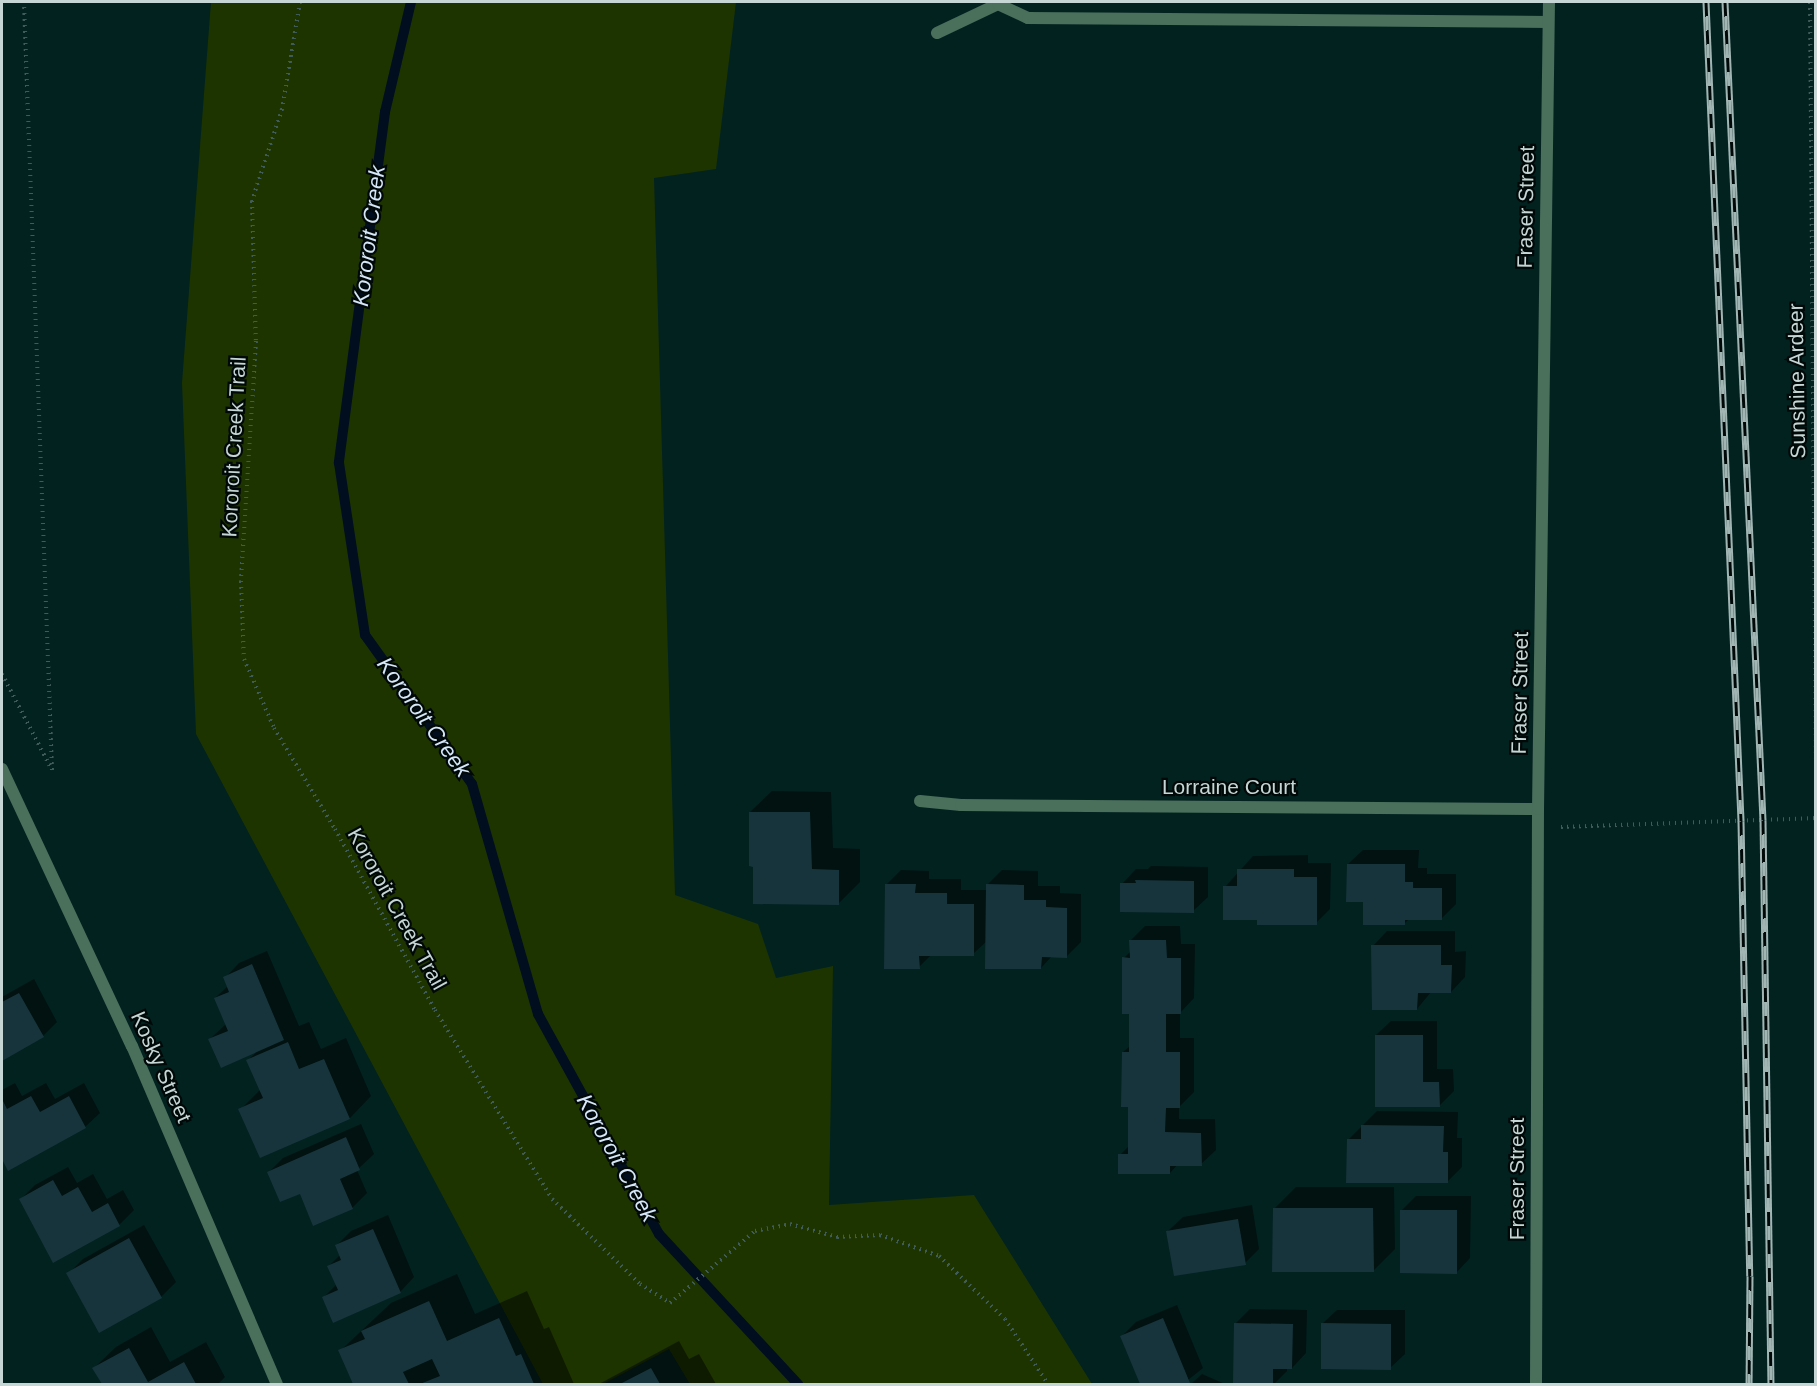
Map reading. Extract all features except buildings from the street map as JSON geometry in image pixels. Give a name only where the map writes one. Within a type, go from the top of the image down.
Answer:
[{"type":"street","name":"Fraser Street","points":[[1536,1384],[1538,808],[1549,2]]},
{"type":"street","points":[[937,33],[998,3],[1028,18],[1548,22]]},
{"type":"street","name":"Kosky Street","points":[[2,769],[132,1046],[277,1384]]},
{"type":"street","name":"Lorraine Court","points":[[920,801],[973,805],[1538,808]]},
{"type":"path","points":[[2,674],[52,770],[24,2]]},
{"type":"path","name":"Kororoit Creek Trail","points":[[300,2],[282,109],[252,201],[256,341],[241,581],[244,659],[274,728],[335,829],[435,1010],[552,1199],[640,1284],[670,1303],[755,1231],[790,1224],[837,1237],[880,1235],[939,1256],[1005,1319],[1048,1384]]},
{"type":"path","name":"Sunshine Ardeer","points":[[1810,2],[1815,760]]},
{"type":"path","points":[[1538,828],[1815,818]]},
{"type":"green space","points":[[211,2],[736,2],[716,169],[654,178],[675,895],[758,924],[776,978],[833,966],[829,1205],[974,1195],[1092,1384],[690,1384],[669,1349],[603,1384],[543,1384],[196,734],[182,383]]},
{"type":"waterway","name":"Kororoit Creek","points":[[411,2],[385,112],[339,463],[365,635],[472,784],[538,1014],[659,1234],[798,1384]]},
{"type":"railway","points":[[1706,2],[1741,821],[1750,1276],[1749,1384]]},
{"type":"railway","points":[[1725,2],[1763,820],[1771,1384]]}]
